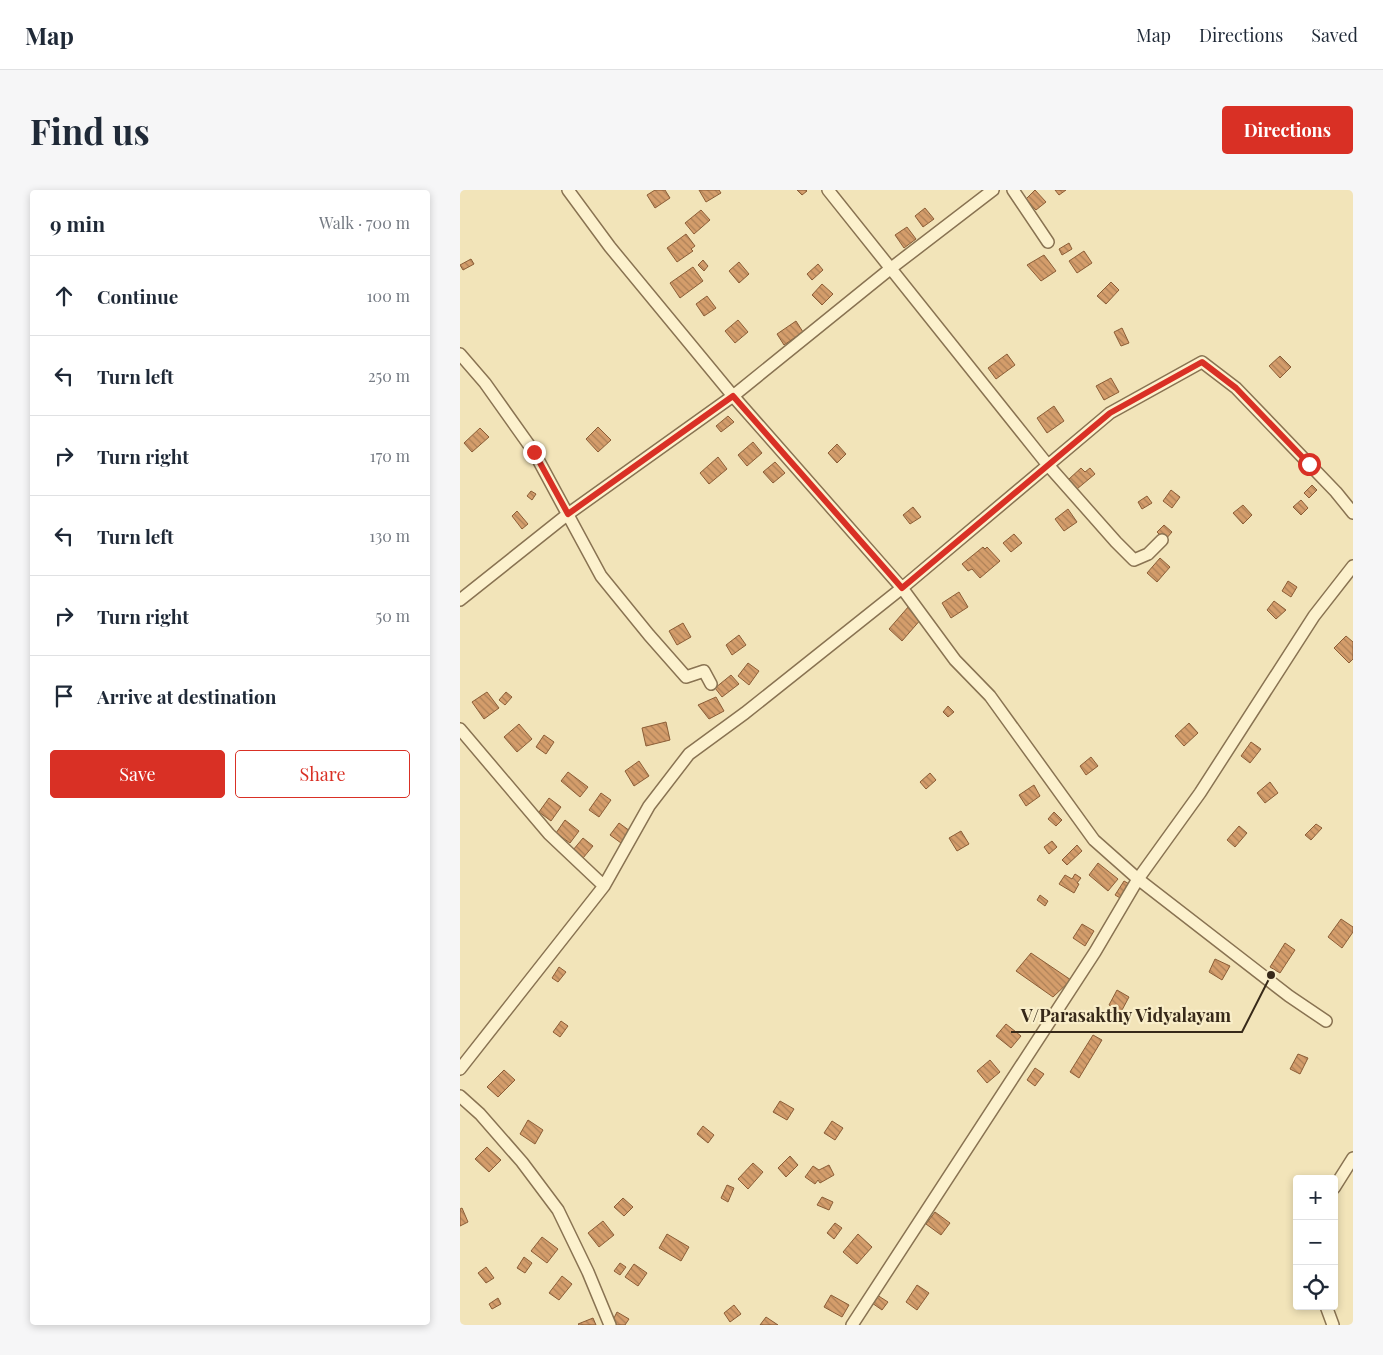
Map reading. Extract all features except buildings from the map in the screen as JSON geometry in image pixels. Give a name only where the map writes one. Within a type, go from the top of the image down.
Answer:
[{"type":"street","points":[[568,190],[610,247],[733,396],[902,588],[955,660],[990,696],[1094,840],[1138,879],[1289,996],[1326,1021]]},
{"type":"street","points":[[828,190],[1047,464],[1116,542],[1134,560],[1148,554],[1162,540]]},
{"type":"street","points":[[460,600],[568,514],[733,396],[890,269],[993,190]]},
{"type":"street","points":[[1012,190],[1048,242]]},
{"type":"street","points":[[460,354],[485,383],[534,452],[601,576],[686,677],[704,671],[712,684]]},
{"type":"street","points":[[460,1069],[604,886],[649,806],[690,754],[745,713],[902,588],[1047,464],[1110,413],[1202,362],[1236,388],[1353,512]]},
{"type":"street","points":[[852,1325],[1095,952],[1138,879],[1200,793],[1314,616],[1353,566]]},
{"type":"street","points":[[460,729],[549,834],[604,886]]},
{"type":"street","points":[[460,1096],[480,1114],[522,1162],[558,1210],[588,1272],[610,1325]]},
{"type":"street","points":[[1338,1182],[1353,1158]]},
{"type":"street","points":[[1327,1310],[1333,1325]]},
{"type":"place","name":"V/Parasakthy Vidyalayam","points":[[1271,975]]},
{"type":"route","points":[[534,452],[568,514],[733,396],[902,588],[1047,464],[1110,413],[1202,362],[1236,388],[1309,464]]}]
